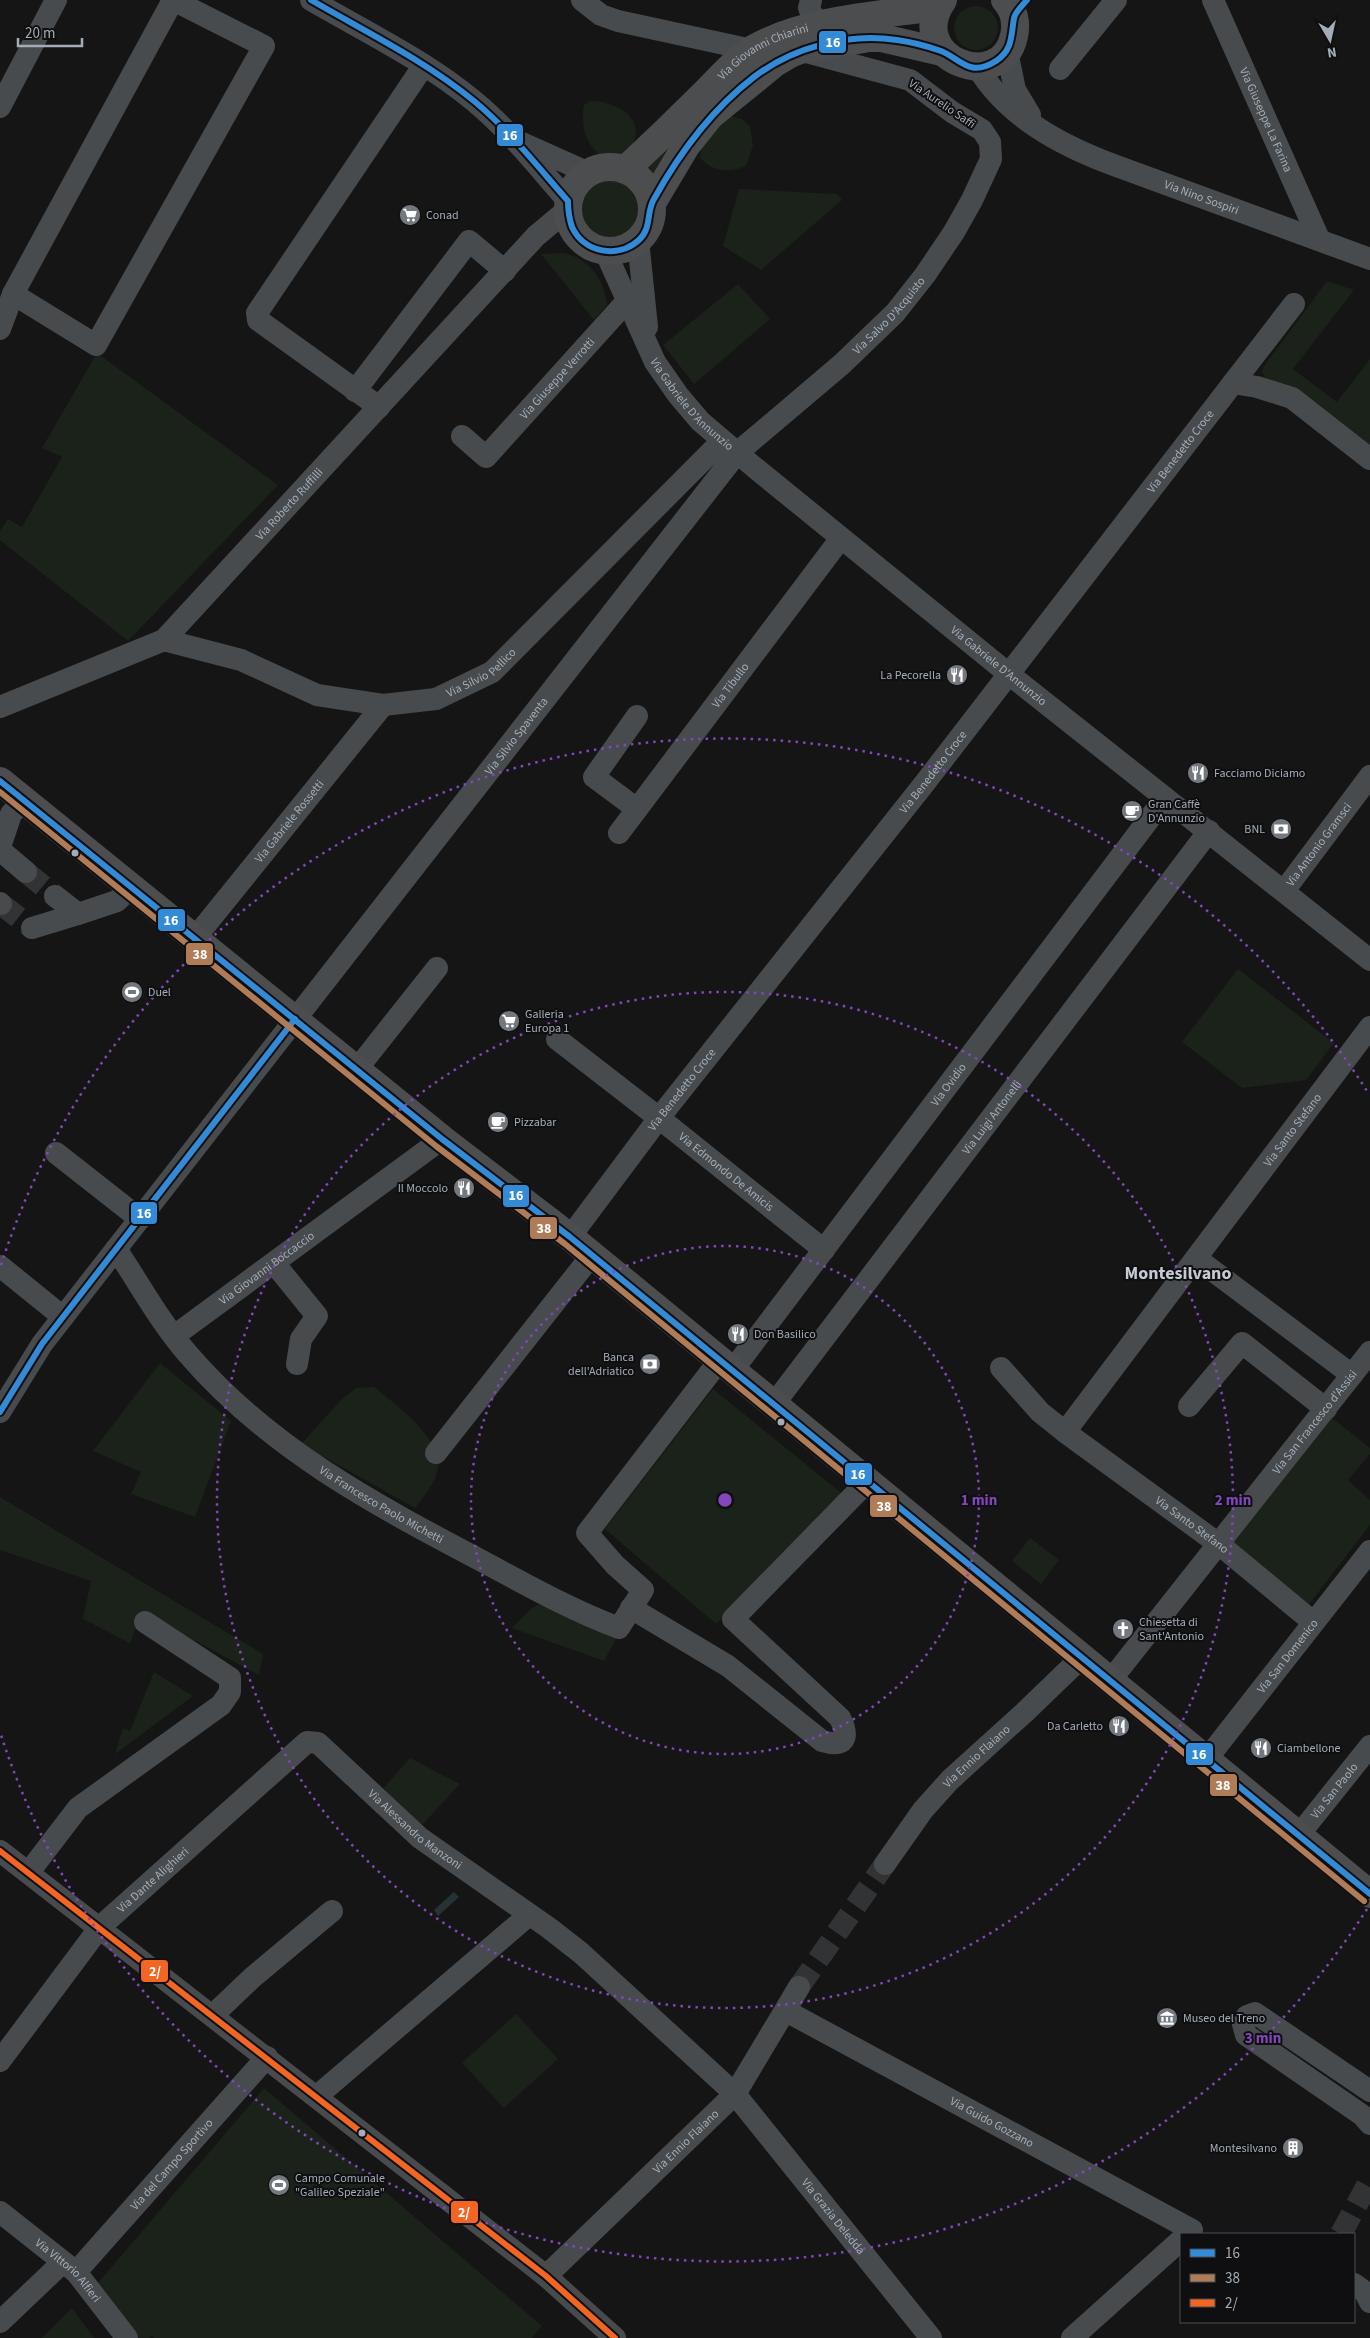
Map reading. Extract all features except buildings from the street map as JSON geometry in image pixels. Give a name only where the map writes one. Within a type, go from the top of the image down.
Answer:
[{"type":"main road","name":"Via Giovanni Chiarini","points":[[625,170],[724,74],[752,50],[781,37],[818,26],[941,3]]},
{"type":"main road","points":[[941,3],[934,25],[934,35],[942,52]]},
{"type":"main road","points":[[978,67],[989,64],[1007,51],[1016,28],[1016,5]]},
{"type":"main road","name":"Via Giovanni Chiarini","points":[[652,203],[686,146],[710,116],[775,63],[790,54],[800,50],[869,38],[882,38],[942,52],[958,64],[978,67]]},
{"type":"main road","points":[[613,167],[625,170],[638,178],[647,189],[652,203],[649,223],[638,240],[628,247],[617,251],[605,251],[591,247],[580,239],[569,213],[572,190],[579,180],[600,168],[613,167]]},
{"type":"main road","points":[[0,781],[442,1139],[570,1237],[1370,1894]]},
{"type":"street","points":[[0,107],[56,0]]},
{"type":"street","points":[[0,329],[13,294],[173,0],[264,46],[96,345],[13,294]]},
{"type":"street","points":[[311,0],[424,65],[474,101],[515,140],[569,213]]},
{"type":"street","points":[[582,0],[609,19],[752,50]]},
{"type":"street","points":[[811,0],[809,8],[818,26]]},
{"type":"street","points":[[1060,69],[1116,0]]},
{"type":"street","name":"Via Giuseppe La Farina","points":[[1213,0],[1319,240]]},
{"type":"street","points":[[700,40],[723,60],[724,74]]},
{"type":"street","name":"Via Aurelio Saffi","points":[[800,50],[910,80],[952,112],[982,130],[990,142]]},
{"type":"street","points":[[1007,51],[1015,90],[1037,127]]},
{"type":"street","points":[[379,407],[258,320],[257,313],[401,102],[424,65]]},
{"type":"street","name":"Via Nino Sospiri","points":[[978,67],[996,94],[1010,107],[1037,127],[1101,160],[1370,259]]},
{"type":"street","points":[[515,140],[589,173]]},
{"type":"street","name":"Via Salvo D'Acquisto","points":[[729,447],[858,349],[911,294],[936,261],[972,200],[991,159],[990,142]]},
{"type":"street","name":"Via Roberto Ruffilli","points":[[0,707],[164,640],[536,236],[569,213]]},
{"type":"street","points":[[638,240],[649,350]]},
{"type":"street","points":[[355,391],[468,241],[504,271]]},
{"type":"street","points":[[605,251],[649,350]]},
{"type":"street","name":"Via Giuseppe Verrotti","points":[[462,436],[486,457],[628,300]]},
{"type":"street","name":"Via Benedetto Croce","points":[[570,1237],[659,1118],[1010,675],[1294,304]]},
{"type":"street","name":"Via Gabriele D'Annunzio","points":[[649,350],[678,395],[700,421],[729,447],[1010,675],[1370,960]]},
{"type":"street","points":[[1234,383],[1257,387],[1292,398],[1370,459]]},
{"type":"street","name":"Via Silvio Pellico","points":[[164,640],[241,660],[317,695],[383,705],[436,699],[492,672],[729,447]]},
{"type":"street","name":"Via Silvio Spaventa","points":[[42,1344],[295,1019],[729,447]]},
{"type":"street","name":"Via Tibullo","points":[[619,833],[841,538]]},
{"type":"street","name":"Via Gabriele Rossetti","points":[[194,938],[383,705]]},
{"type":"street","points":[[637,716],[594,777],[638,809]]},
{"type":"street","name":"Via Antonio Gramsci","points":[[1284,891],[1370,776]]},
{"type":"street","name":"Via Ovidio","points":[[726,1366],[824,1250],[1165,798]]},
{"type":"street","points":[[23,801],[11,814],[0,848],[26,872]]},
{"type":"street","name":"Via Luigi Antonelli","points":[[774,1404],[1209,831]]},
{"type":"street","points":[[32,928],[117,901],[131,887]]},
{"type":"street","points":[[55,896],[78,914]]},
{"type":"street","points":[[357,1069],[438,968]]},
{"type":"street","name":"Via Santo Stefano","points":[[1065,1432],[1370,1027]]},
{"type":"street","name":"Via Edmondo De Amicis","points":[[557,1039],[824,1250]]},
{"type":"street","name":"Via Giovanni Boccaccio","points":[[174,1336],[442,1139]]},
{"type":"street","points":[[56,1153],[140,1219]]},
{"type":"street","points":[[116,1249],[174,1336]]},
{"type":"street","points":[[436,1453],[592,1255]]},
{"type":"street","points":[[1196,1258],[1352,1376]]},
{"type":"street","points":[[274,1263],[317,1316],[301,1339],[297,1364]]},
{"type":"street","points":[[0,1266],[63,1317]]},
{"type":"street","name":"Via Francesco Paolo Michetti","points":[[174,1336],[186,1352],[242,1410],[327,1474],[420,1528],[566,1606],[618,1628],[631,1608]]},
{"type":"street","points":[[1188,1406],[1242,1342],[1326,1409]]},
{"type":"street","points":[[0,1384],[42,1344]]},
{"type":"street","points":[[0,1412],[42,1344]]},
{"type":"street","name":"Via San Francesco d'Assisi","points":[[1110,1681],[1220,1545],[1370,1352]]},
{"type":"street","points":[[726,1366],[587,1533],[615,1565],[643,1590],[631,1608],[728,1666],[822,1741],[834,1745],[841,1742],[845,1737],[845,1728],[840,1718],[733,1619],[868,1481]]},
{"type":"street","name":"Via Santo Stefano","points":[[1001,1368],[1040,1412],[1220,1545],[1313,1622]]},
{"type":"street","name":"Via San Domenico","points":[[1206,1760],[1370,1551]]},
{"type":"street","points":[[29,1872],[78,1808],[221,1704],[230,1692],[230,1678],[145,1622]]},
{"type":"street","name":"Via Ennio Flaiano","points":[[885,1864],[923,1810],[945,1785],[1082,1657]]},
{"type":"street","name":"Via Alessandro Manzoni","points":[[306,1742],[318,1743],[420,1838],[581,1953],[735,2094]]},
{"type":"street","name":"Via Dante Alighieri","points":[[0,2061],[100,1927],[306,1742]]},
{"type":"street","name":"Via San Paolo","points":[[1298,1836],[1370,1746]]},
{"type":"street","points":[[0,1851],[546,2276],[616,2338]]},
{"type":"street","points":[[212,2015],[332,1911]]},
{"type":"street","points":[[317,2096],[529,1915]]},
{"type":"street","name":"Via Ennio Flaiano","points":[[546,2276],[735,2094],[786,2011],[798,1987]]},
{"type":"street","name":"Via Guido Gozzano","points":[[786,2011],[1192,2230],[1189,2233]]},
{"type":"street","points":[[1370,2092],[1255,2014],[1247,2016],[1242,2024],[1246,2035],[1362,2115],[1370,2124]]},
{"type":"street","name":"Via del Campo Sportivo","points":[[0,2322],[69,2267],[267,2057]]},
{"type":"street","name":"Via Grazia Deledda","points":[[735,2094],[931,2338]]},
{"type":"street","name":"Via Vittorio Alfieri","points":[[0,2212],[69,2267],[127,2338]]},
{"type":"street","points":[[1072,2338],[1180,2241]]},
{"type":"street","points":[[1355,2285],[1365,2292],[1370,2302]]},
{"type":"shaded area","points":[[976,6],[988,10],[994,16],[998,28],[994,40],[988,46],[976,50],[964,46],[958,40],[954,28],[958,16],[964,10]]},
{"type":"shaded area","points":[[591,101],[615,106],[623,110],[634,122],[636,130],[634,142],[620,161],[610,160],[601,156],[589,143],[583,125],[583,115],[584,105]]},
{"type":"shaded area","points":[[730,116],[742,119],[750,126],[753,146],[746,166],[733,170],[716,169],[700,158],[702,142]]},
{"type":"shaded area","points":[[678,140],[656,186],[641,172]]},
{"type":"shaded area","points":[[609,180],[620,182],[633,193],[638,209],[636,220],[625,233],[609,238],[598,236],[585,225],[580,209],[582,198],[593,185]]},
{"type":"shaded area","points":[[739,189],[837,194],[842,200],[761,270],[723,246]]},
{"type":"shaded area","points":[[563,253],[588,265],[603,287],[607,305],[594,320],[541,254]]},
{"type":"shaded area","points":[[1327,281],[1354,290],[1293,369],[1337,402],[1370,359],[1370,449],[1292,388],[1265,378],[1262,372],[1264,366]]},
{"type":"shaded area","points":[[738,284],[770,319],[694,384],[663,345]]},
{"type":"shaded area","points":[[97,353],[278,485],[128,641],[0,540],[0,531],[8,519],[22,527],[62,457],[42,448]]},
{"type":"shaded area","points":[[1238,969],[1334,1043],[1306,1080],[1242,1088],[1182,1042]]},
{"type":"shaded area","points":[[160,1363],[231,1421],[195,1517],[131,1494],[141,1472],[93,1451]]},
{"type":"shaded area","points":[[374,1387],[405,1412],[433,1445],[438,1468],[429,1490],[415,1508],[301,1444],[340,1401],[356,1388]]},
{"type":"shaded area","points":[[713,1389],[844,1495],[716,1624],[605,1529]]},
{"type":"shaded area","points":[[1331,1417],[1370,1448],[1370,1454],[1348,1480],[1370,1500],[1370,1525],[1307,1607],[1228,1545]]},
{"type":"shaded area","points":[[0,1497],[263,1654],[259,1675],[142,1612],[130,1643],[83,1619],[91,1581],[0,1550]]},
{"type":"shaded area","points":[[1030,1538],[1059,1560],[1041,1584],[1012,1561]]},
{"type":"shaded area","points":[[549,1598],[620,1632],[604,1661],[512,1628],[531,1609]]},
{"type":"shaded area","points":[[154,1672],[193,1696],[115,1754],[123,1728],[130,1731]]},
{"type":"shaded area","points":[[410,1758],[460,1784],[422,1825],[381,1791]]},
{"type":"shaded area","points":[[454,1892],[459,1897],[438,1916],[434,1910]]},
{"type":"shaded area","points":[[516,2014],[558,2059],[504,2108],[462,2063]]},
{"type":"shaded area","name":"Campo Comunale \"Galileo Speziale\"","points":[[264,2088],[542,2326],[532,2338],[154,2338],[152,2336],[149,2338],[139,2338],[98,2283]]},
{"type":"shaded area","points":[[72,2308],[94,2338],[42,2338]]},
{"type":"tunnel","points":[[26,872],[55,896]]},
{"type":"tunnel","points":[[1,904],[32,928]]},
{"type":"tunnel","points":[[799,1987],[885,1864]]},
{"type":"tunnel","points":[[1342,2233],[1370,2180]]},
{"type":"transit line","name":"16","points":[[311,0],[415,59],[474,101],[511,136],[568,201],[571,224],[577,236],[593,248],[612,251],[631,246],[639,240],[646,230],[654,199],[686,148],[724,103],[754,77],[769,67],[803,50],[859,38],[878,38],[913,43],[941,51],[972,67],[987,66],[1002,57],[1006,52],[1017,11],[1027,0]]},
{"type":"transit line","name":"16","points":[[0,781],[442,1139],[570,1237],[1370,1894]]},
{"type":"transit line","name":"38","points":[[0,792],[436,1146],[565,1244],[1364,1901]]},
{"type":"transit line","name":"16","points":[[0,1412],[42,1344],[295,1019]]},
{"type":"transit line","name":"2/","points":[[0,1851],[546,2276],[615,2338]]},
{"type":"place","name":"Conad","points":[[410,215]]},
{"type":"place","name":"La Pecorella","points":[[957,675]]},
{"type":"place","name":"Facciamo Diciamo","points":[[1198,773]]},
{"type":"place","name":"Gran Caffè D'Annunzio","points":[[1132,811]]},
{"type":"place","name":"BNL","points":[[1281,829]]},
{"type":"place","name":"Duel","points":[[132,992]]},
{"type":"place","name":"Galleria Europa 1","points":[[509,1021]]},
{"type":"place","name":"Pizzabar","points":[[498,1122]]},
{"type":"place","name":"Il Moccolo","points":[[464,1188]]},
{"type":"place","name":"Don Basilico","points":[[738,1334]]},
{"type":"place","name":"Banca dell'Adriatico","points":[[650,1364]]},
{"type":"place","name":"Chiesetta di Sant'Antonio","points":[[1123,1629]]},
{"type":"place","name":"Da Carletto","points":[[1119,1726]]},
{"type":"place","name":"Ciambellone","points":[[1261,1748]]},
{"type":"place","name":"Museo del Treno","points":[[1167,2018]]},
{"type":"place","name":"Montesilvano","points":[[1293,2148]]},
{"type":"place","name":"Campo Comunale \"Galileo Speziale\"","points":[[279,2185]]},
{"type":"district","name":"Montesilvano","points":[[1178,1273]]}]
